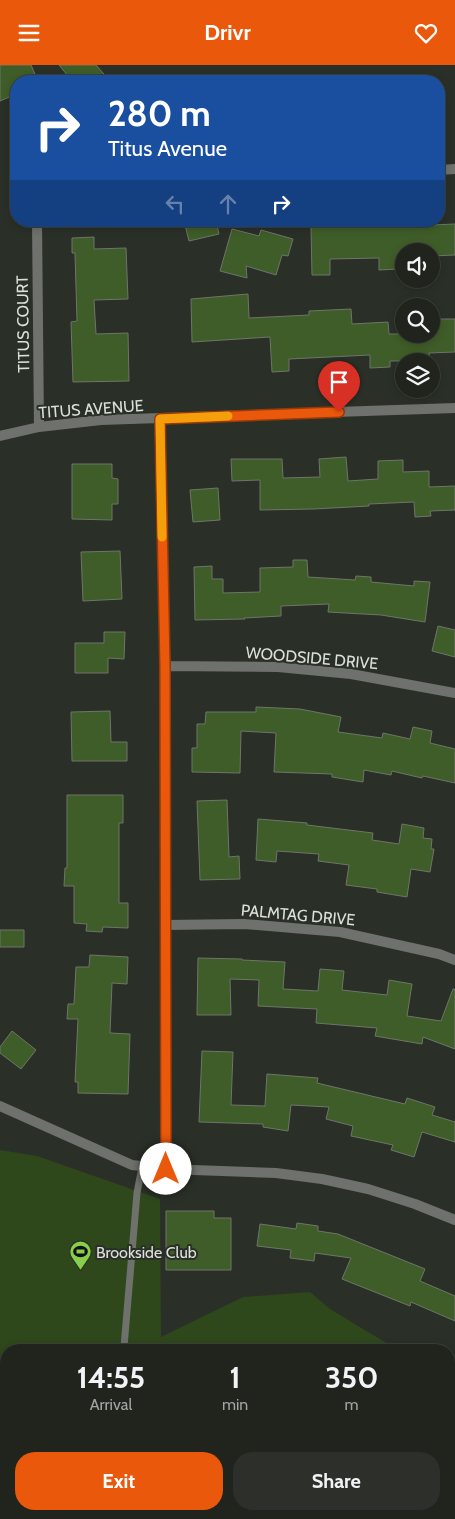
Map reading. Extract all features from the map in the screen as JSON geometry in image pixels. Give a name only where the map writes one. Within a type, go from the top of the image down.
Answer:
[{"type":"street","name":"TITUS COURT","points":[[37,227],[39,427]]},
{"type":"street","name":"TITUS AVENUE","points":[[0,436],[39,427],[101,420],[455,407]]},
{"type":"street","points":[[160,419],[165,666],[166,1169]]},
{"type":"street","name":"WOODSIDE DRIVE","points":[[165,666],[278,667],[342,673],[413,684],[455,693]]},
{"type":"street","name":"PALMTAG DRIVE","points":[[165,925],[244,924],[340,932],[439,954],[455,960]]},
{"type":"street","points":[[0,1107],[132,1165],[166,1169],[276,1173],[322,1179],[368,1189],[415,1204],[455,1220]]},
{"type":"lane","points":[[124,1344],[137,1193],[142,1167]]},
{"type":"green space","name":"Brookside Club","points":[[0,1150],[37,1156],[160,1199],[161,1337],[243,1297],[310,1292],[330,1309],[388,1344],[0,1344]]},
{"type":"building","points":[[0,65],[31,65],[35,75],[10,75],[10,97],[0,101]]},
{"type":"building","points":[[59,65],[96,65],[105,75],[67,75]]},
{"type":"building","points":[[445,224],[455,224],[455,255],[440,256],[440,243],[395,243],[395,269],[379,270],[379,258],[330,259],[330,275],[312,275],[311,227],[445,227]]},
{"type":"building","points":[[186,227],[217,227],[219,234],[189,241]]},
{"type":"building","points":[[232,229],[259,236],[261,230],[293,239],[288,256],[282,255],[276,275],[246,266],[247,278],[220,271]]},
{"type":"building","points":[[94,237],[94,249],[126,248],[128,299],[94,300],[96,334],[128,333],[129,381],[73,382],[71,322],[77,321],[75,253],[72,253],[72,238]]},
{"type":"building","points":[[248,294],[249,318],[309,315],[309,311],[351,309],[352,324],[388,322],[389,334],[395,334],[395,343],[440,343],[440,319],[455,319],[455,352],[395,353],[395,361],[390,361],[390,367],[370,368],[370,355],[289,359],[289,371],[272,372],[270,337],[192,342],[191,299]]},
{"type":"building","points":[[346,457],[348,481],[378,479],[378,461],[403,460],[403,472],[429,471],[429,487],[455,486],[455,510],[430,511],[431,516],[415,517],[414,502],[314,509],[260,510],[260,480],[232,481],[231,459],[282,459],[283,478],[320,477],[319,459]]},
{"type":"building","points":[[72,464],[112,464],[112,478],[118,479],[118,504],[112,504],[112,520],[72,519]]},
{"type":"building","points":[[218,488],[220,520],[193,522],[190,490]]},
{"type":"building","points":[[120,551],[122,599],[83,601],[81,552]]},
{"type":"building","points":[[293,560],[307,560],[308,577],[355,580],[356,576],[371,577],[371,582],[414,586],[414,581],[430,582],[425,622],[381,615],[328,612],[329,604],[281,606],[281,616],[195,620],[194,567],[212,566],[212,579],[223,579],[223,593],[260,592],[260,568],[293,567]]},
{"type":"building","points":[[438,626],[455,630],[455,657],[432,651]]},
{"type":"building","points":[[104,632],[125,632],[124,659],[108,658],[108,673],[75,673],[75,643],[104,643]]},
{"type":"building","points":[[256,707],[300,709],[341,717],[338,732],[382,738],[383,733],[410,739],[413,727],[432,731],[430,743],[455,749],[455,783],[392,771],[391,775],[364,770],[363,782],[332,777],[332,774],[274,772],[276,733],[241,731],[240,773],[192,772],[192,748],[197,748],[197,724],[205,724],[206,712],[256,712]]},
{"type":"building","points":[[110,711],[111,742],[127,742],[127,761],[72,761],[71,712]]},
{"type":"building","points":[[67,795],[123,795],[123,823],[119,823],[119,903],[128,903],[128,928],[103,927],[102,932],[86,931],[87,924],[74,923],[74,886],[64,886],[65,868],[67,868]]},
{"type":"building","points":[[227,800],[229,857],[239,856],[240,879],[200,880],[197,801]]},
{"type":"building","points":[[258,819],[307,823],[307,825],[373,833],[372,840],[399,844],[402,824],[424,828],[423,838],[432,839],[431,849],[434,849],[430,872],[411,869],[407,897],[377,892],[377,889],[346,885],[349,865],[318,861],[319,854],[277,851],[276,862],[256,860]]},
{"type":"building","points":[[0,930],[24,930],[24,947],[0,947]]},
{"type":"building","points":[[90,955],[128,957],[127,984],[112,983],[110,1033],[130,1034],[128,1094],[78,1093],[78,1082],[75,1082],[78,1019],[67,1019],[68,1004],[74,1004],[76,967],[89,967]]},
{"type":"building","points":[[198,958],[285,962],[283,989],[318,991],[320,969],[344,971],[342,990],[387,995],[389,980],[412,984],[407,1016],[441,1021],[453,989],[455,989],[455,1049],[423,1037],[422,1044],[375,1036],[377,1028],[316,1023],[317,1009],[258,1006],[259,980],[230,979],[231,1015],[197,1015]]},
{"type":"building","points":[[12,1031],[36,1050],[21,1069],[0,1053],[0,1047]]},
{"type":"building","points":[[202,1051],[233,1052],[231,1105],[265,1106],[267,1074],[318,1078],[317,1083],[405,1104],[407,1098],[435,1107],[432,1115],[455,1122],[455,1142],[422,1132],[414,1157],[391,1150],[393,1145],[351,1136],[353,1126],[326,1119],[329,1107],[291,1105],[288,1131],[263,1127],[263,1124],[199,1122]]},
{"type":"building","points":[[166,1211],[214,1211],[214,1218],[231,1218],[231,1270],[166,1270]]},
{"type":"building","points":[[297,1223],[318,1226],[318,1231],[338,1234],[425,1269],[420,1281],[455,1296],[455,1321],[411,1302],[410,1306],[342,1279],[351,1258],[315,1253],[314,1261],[290,1258],[291,1250],[257,1246],[260,1224],[296,1229]]},
{"type":"slow traffic","points":[[162,537],[160,419],[228,416]]},
{"type":"place","name":"Brookside Club","points":[[80,1271]]},
{"type":"route","points":[[166,1169],[165,666],[160,419],[339,412]]}]
